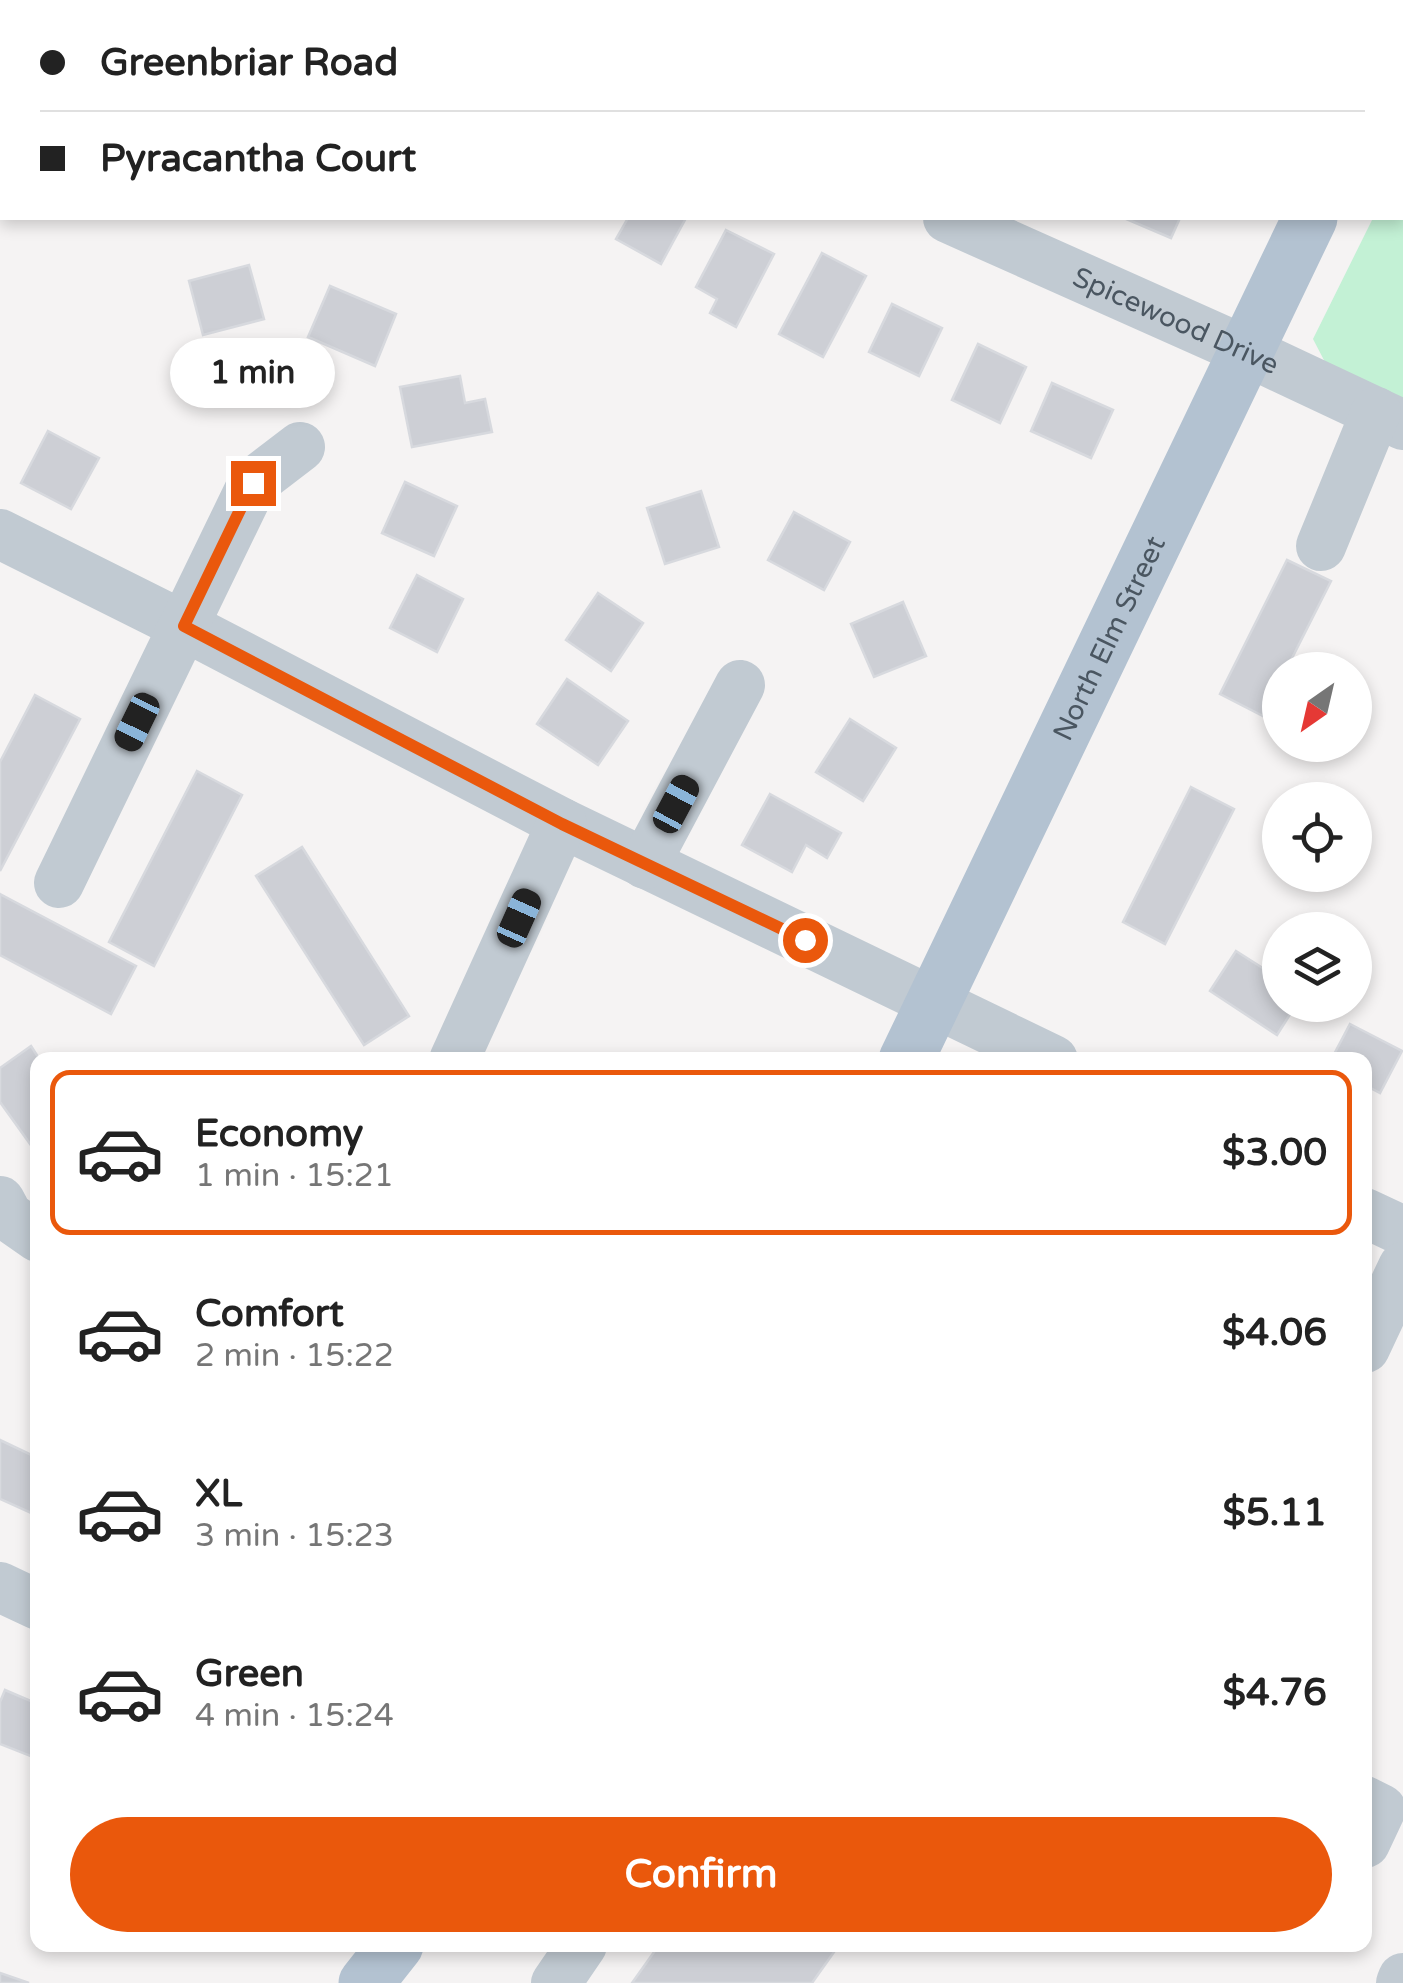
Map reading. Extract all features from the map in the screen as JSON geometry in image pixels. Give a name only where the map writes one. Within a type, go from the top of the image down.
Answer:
[{"type":"main road","name":"North Elm Street","points":[[910,1052],[1309,220]]},
{"type":"main road","points":[[366,1983],[390,1952]]},
{"type":"street","name":"Spicewood Drive","points":[[952,220],[1390,419]]},
{"type":"street","points":[[1321,546],[1390,419]]},
{"type":"street","points":[[59,883],[253,483],[300,446]]},
{"type":"street","points":[[0,534],[562,824],[1032,1052]]},
{"type":"street","points":[[645,864],[740,685]]},
{"type":"street","points":[[458,1052],[562,824]]},
{"type":"street","points":[[0,1200],[8,1216],[30,1231]]},
{"type":"street","points":[[1372,1216],[1403,1231]]},
{"type":"street","points":[[1372,1333],[1403,1267]]},
{"type":"street","points":[[0,1587],[30,1602]]},
{"type":"street","points":[[556,1983],[577,1952]]},
{"type":"green space","points":[[1372,220],[1403,220],[1403,401],[1326,364],[1313,339]]},
{"type":"building","points":[[627,220],[685,220],[661,264],[616,239]]},
{"type":"building","points":[[1129,220],[1179,220],[1171,238]]},
{"type":"building","points":[[726,230],[774,254],[736,327],[710,313],[717,299],[696,287]]},
{"type":"building","points":[[822,253],[866,276],[823,357],[779,334]]},
{"type":"building","points":[[249,265],[264,319],[203,335],[189,281]]},
{"type":"building","points":[[330,286],[396,314],[375,366],[308,337]]},
{"type":"building","points":[[892,304],[942,328],[919,376],[869,352]]},
{"type":"building","points":[[978,344],[1026,367],[1000,423],[952,400]]},
{"type":"building","points":[[460,376],[465,403],[485,399],[492,432],[412,447],[400,387]]},
{"type":"building","points":[[1052,383],[1113,410],[1091,458],[1031,431]]},
{"type":"building","points":[[48,431],[99,458],[71,509],[21,483]]},
{"type":"building","points":[[405,482],[457,506],[434,556],[382,533]]},
{"type":"building","points":[[701,491],[719,547],[665,564],[647,508]]},
{"type":"building","points":[[794,512],[850,542],[824,590],[768,560]]},
{"type":"building","points":[[1287,560],[1331,581],[1295,652],[1262,652],[1262,715],[1220,694]]},
{"type":"building","points":[[417,575],[463,599],[437,652],[390,628]]},
{"type":"building","points":[[598,593],[643,623],[611,671],[566,640]]},
{"type":"building","points":[[903,602],[926,656],[874,677],[851,624]]},
{"type":"building","points":[[567,679],[628,721],[598,765],[537,724]]},
{"type":"building","points":[[35,695],[80,719],[0,871],[0,762]]},
{"type":"building","points":[[850,719],[896,748],[863,801],[816,772]]},
{"type":"building","points":[[197,771],[242,795],[154,966],[109,942]]},
{"type":"building","points":[[1191,787],[1234,809],[1165,944],[1123,922]]},
{"type":"building","points":[[770,794],[841,833],[827,858],[806,845],[792,872],[742,845]]},
{"type":"building","points":[[302,847],[409,1016],[364,1045],[256,876]]},
{"type":"building","points":[[0,894],[136,966],[111,1014],[0,955]]},
{"type":"building","points":[[1236,951],[1262,968],[1262,1022],[1285,1022],[1277,1035],[1210,991]]},
{"type":"building","points":[[1350,1024],[1402,1051],[1380,1093],[1372,1089],[1372,1052],[1335,1052]]},
{"type":"building","points":[[31,1046],[35,1052],[30,1052],[30,1144],[0,1102],[0,1068]]},
{"type":"building","points":[[0,1440],[30,1454],[30,1512],[0,1499]]},
{"type":"building","points":[[5,1690],[30,1701],[30,1756],[0,1744],[0,1702]]},
{"type":"building","points":[[654,1952],[834,1952],[812,1983],[632,1983]]},
{"type":"building","points":[[0,1973],[29,1983],[0,1983]]},
{"type":"route","points":[[253,483],[184,626],[562,824],[805,940]]}]
